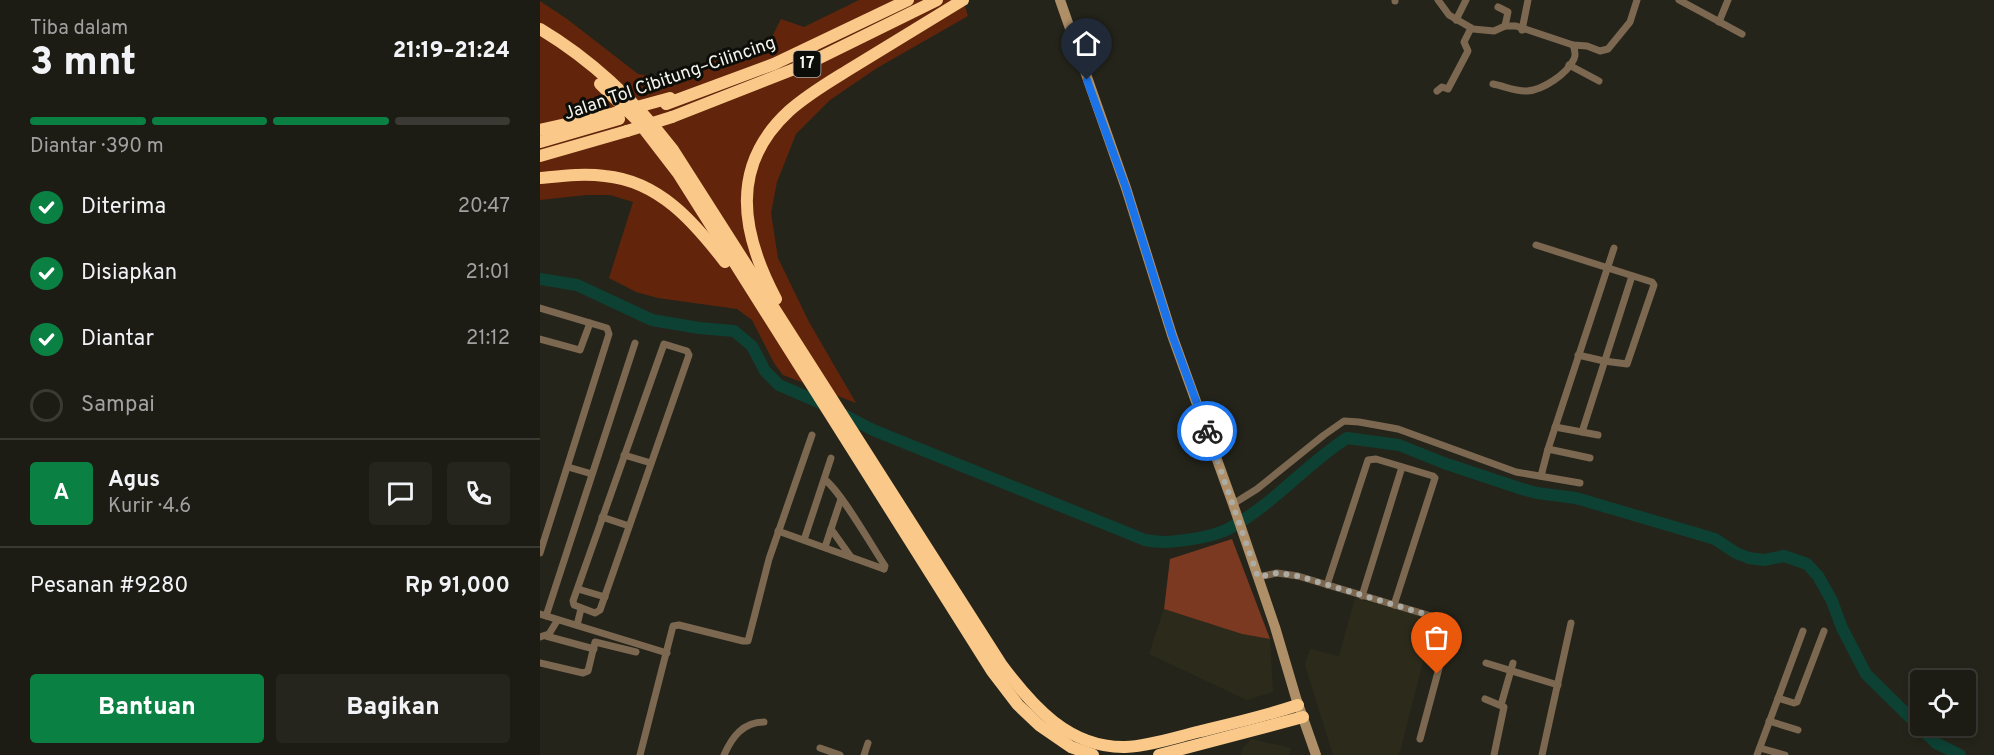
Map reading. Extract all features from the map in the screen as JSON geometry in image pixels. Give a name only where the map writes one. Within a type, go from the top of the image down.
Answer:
[{"type":"highway","name":"Jalan Tol Cibitung–Cilincing","points":[[540,142],[666,104],[774,64],[908,0]]},
{"type":"highway","name":"Jalan Tol Cibitung–Cilincing","points":[[540,156],[672,117],[763,83],[836,51],[937,0]]},
{"type":"highway","points":[[808,361],[766,280],[750,234],[746,197],[750,173],[759,148],[778,122],[801,101],[963,0]]},
{"type":"highway","points":[[540,29],[606,77],[634,103],[659,132],[686,169],[808,361],[992,671],[1018,705],[1039,725],[1071,747],[1093,755]]},
{"type":"highway","points":[[540,38],[603,86],[625,106],[678,173],[770,320],[925,556],[1022,693],[1047,718],[1078,738],[1112,746],[1142,745],[1296,713]]},
{"type":"highway","points":[[540,130],[670,98],[774,64]]},
{"type":"highway","points":[[540,178],[605,176],[628,181],[651,190],[673,205],[694,224],[770,320]]},
{"type":"highway","points":[[1160,755],[1276,726],[1296,713]]},
{"type":"main road","points":[[1060,0],[1126,188],[1172,335],[1258,577],[1283,657],[1296,713],[1315,755]]},
{"type":"street","points":[[1438,0],[1456,20],[1471,28],[1494,31],[1505,26],[1516,27],[1600,51],[1608,49],[1630,22],[1637,0]]},
{"type":"street","points":[[1456,20],[1466,0]]},
{"type":"street","points":[[1522,30],[1528,0]]},
{"type":"street","points":[[1679,0],[1742,34]]},
{"type":"street","points":[[1719,22],[1728,0]]},
{"type":"street","points":[[1498,7],[1508,12],[1505,26]]},
{"type":"street","points":[[1437,90],[1442,87],[1448,89],[1468,51],[1464,42],[1471,28]]},
{"type":"street","points":[[1493,84],[1521,91],[1535,90],[1552,82],[1574,59],[1574,45]]},
{"type":"street","points":[[1569,65],[1599,81]]},
{"type":"street","points":[[1536,244],[1652,282],[1654,285],[1628,362],[1624,365],[1578,355]]},
{"type":"street","points":[[1541,476],[1614,248]]},
{"type":"street","points":[[1582,432],[1632,276]]},
{"type":"street","points":[[540,308],[607,328],[609,334],[540,553]]},
{"type":"street","points":[[540,339],[580,351],[590,323]]},
{"type":"street","points":[[635,343],[543,615],[667,653]]},
{"type":"street","points":[[665,344],[687,351],[689,355],[599,612],[583,609],[573,603],[624,455],[662,346],[665,344]]},
{"type":"street","points":[[1234,506],[1344,421],[1398,429],[1516,472],[1580,483]]},
{"type":"street","points":[[1555,427],[1598,435]]},
{"type":"street","points":[[640,755],[672,627],[675,625],[743,641],[748,640],[769,559],[812,435]]},
{"type":"street","points":[[1548,449],[1590,458]]},
{"type":"street","points":[[624,455],[651,463]]},
{"type":"street","points":[[804,540],[831,458]]},
{"type":"street","points":[[1327,585],[1366,463],[1371,459],[1376,459],[1435,478],[1394,605]]},
{"type":"street","points":[[567,467],[592,474]]},
{"type":"street","points":[[1362,596],[1402,467]]},
{"type":"street","points":[[778,531],[885,568],[831,484],[825,480]]},
{"type":"street","points":[[825,547],[841,499]]},
{"type":"street","points":[[602,517],[629,526]]},
{"type":"street","points":[[831,530],[851,557]]},
{"type":"street","points":[[1258,577],[1285,573],[1446,620],[1450,625],[1420,739]]},
{"type":"street","points":[[578,589],[604,597]]},
{"type":"street","points":[[579,626],[583,609]]},
{"type":"street","points":[[543,637],[549,634],[558,621]]},
{"type":"street","points":[[1542,755],[1571,623]]},
{"type":"street","points":[[1785,755],[1758,752],[1803,631]]},
{"type":"street","points":[[1778,698],[1797,702],[1824,631]]},
{"type":"street","points":[[543,637],[594,649]]},
{"type":"street","points":[[540,663],[586,672],[596,642],[636,652]]},
{"type":"street","points":[[1486,663],[1512,667],[1558,686]]},
{"type":"street","points":[[1501,705],[1512,667]]},
{"type":"street","points":[[1485,699],[1504,707],[1494,755]]},
{"type":"street","points":[[1769,721],[1798,730]]},
{"type":"street","points":[[724,755],[731,741],[743,728],[753,723],[764,722]]},
{"type":"street","points":[[864,755],[868,743]]},
{"type":"street","points":[[820,748],[840,755]]},
{"type":"shaded area","points":[[859,0],[963,0],[968,16],[877,68],[830,100],[796,134],[777,182],[771,213],[778,258],[809,322],[856,403],[783,375],[774,363],[752,320],[737,309],[658,298],[636,292],[609,278],[633,202],[610,195],[540,200],[540,1],[638,74],[655,77],[770,41],[781,19],[804,27]]},
{"type":"shaded area","points":[[1232,539],[1270,639],[1242,634],[1164,609],[1170,559]]},
{"type":"shaded area","points":[[1355,598],[1434,619],[1399,755],[1333,755],[1305,665],[1310,649],[1339,656]]},
{"type":"shaded area","points":[[1164,609],[1242,634],[1270,639],[1273,692],[1247,700],[1149,654]]},
{"type":"shaded area","points":[[1251,739],[1291,748],[1289,755],[1241,755],[1242,749]]},
{"type":"waterway","points":[[540,279],[577,285],[652,320],[734,331],[752,346],[765,371],[779,385],[823,404],[873,430],[1145,540],[1181,541],[1209,536],[1225,530],[1276,496],[1347,438],[1399,445],[1522,489],[1576,498],[1715,539],[1736,553],[1749,558],[1764,560],[1784,556],[1807,564],[1818,576],[1866,674],[1936,743],[1960,755]]},
{"type":"way so far","points":[[1207,431],[1258,577],[1277,573],[1298,576],[1448,621],[1449,631],[1437,674]]},
{"type":"route","points":[[1087,80],[1126,188],[1172,335],[1207,431]]}]
